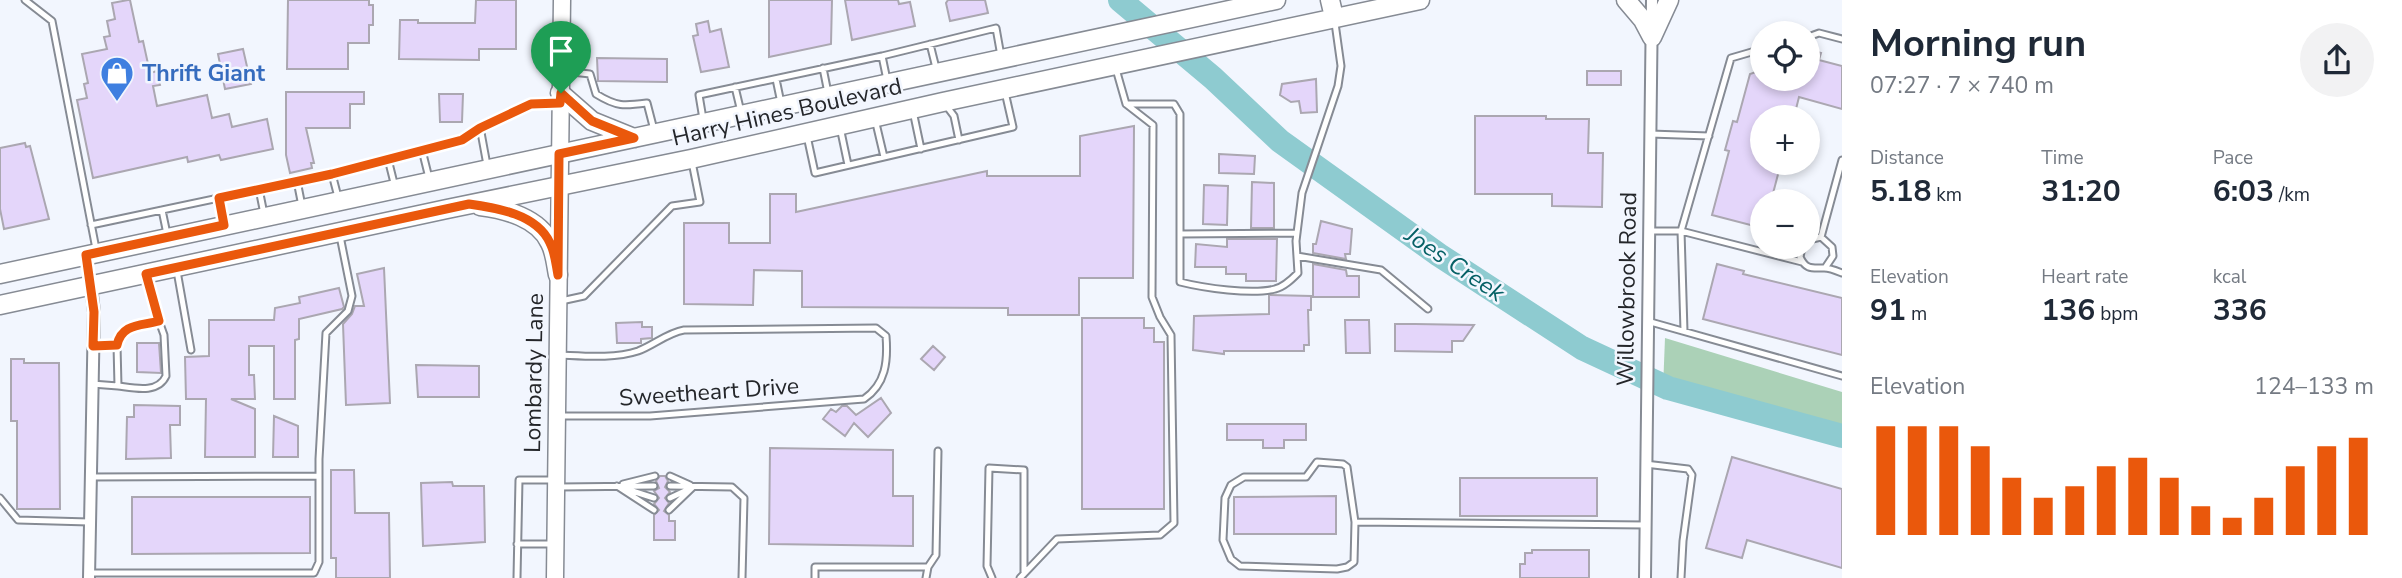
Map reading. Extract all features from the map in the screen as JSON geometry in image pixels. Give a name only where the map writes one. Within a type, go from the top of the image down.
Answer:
[{"type":"main road","name":"Lombardy Lane","points":[[555,578],[562,0]]},
{"type":"main road","name":"Harry Hines Boulevard","points":[[0,274],[1276,0]]},
{"type":"main road","name":"Harry Hines Boulevard","points":[[0,305],[1226,43],[1332,9],[1420,0]]},
{"type":"main road","points":[[1626,0],[1643,20],[1651,37]]},
{"type":"main road","points":[[1651,37],[1669,0]]},
{"type":"main road","points":[[1107,36],[1115,66]]},
{"type":"main road","points":[[937,72],[943,102]]},
{"type":"main road","points":[[560,98],[592,121],[634,138]]},
{"type":"main road","points":[[469,204],[506,212],[533,223],[550,243],[558,275]]},
{"type":"main road","points":[[91,254],[91,286]]},
{"type":"street","name":"Willowbrook Road","points":[[1645,578],[1652,0]]},
{"type":"street","points":[[89,575],[94,312],[91,286]]},
{"type":"lane","points":[[25,0],[52,21],[91,225],[91,254]]},
{"type":"lane","points":[[1126,104],[1174,104],[1180,114],[1180,282],[1200,287],[1261,291],[1278,289],[1298,273],[1297,233],[1302,193],[1338,86],[1341,66],[1332,9]]},
{"type":"lane","points":[[704,122],[699,95],[996,28],[1002,58]]},
{"type":"lane","points":[[1820,33],[1842,39]]},
{"type":"lane","points":[[930,44],[937,72]]},
{"type":"lane","points":[[1684,331],[1681,231],[1731,58],[1750,52]]},
{"type":"lane","points":[[881,56],[887,82]]},
{"type":"lane","points":[[1022,576],[1057,539],[1160,535],[1174,523],[1171,335],[1152,297],[1153,125],[1126,104],[1115,66]]},
{"type":"lane","points":[[823,68],[829,96]]},
{"type":"lane","points":[[561,71],[590,74],[596,94],[610,103],[623,106],[647,103],[655,133]]},
{"type":"lane","points":[[776,79],[782,106]]},
{"type":"lane","points":[[735,87],[742,114]]},
{"type":"lane","points":[[806,133],[815,173],[1013,128],[1004,89]]},
{"type":"lane","points":[[91,225],[332,174],[462,140],[480,128],[531,104],[560,98]]},
{"type":"lane","points":[[943,102],[954,116],[959,140]]},
{"type":"lane","points":[[912,109],[921,149]]},
{"type":"lane","points":[[875,117],[884,157]]},
{"type":"lane","points":[[839,125],[848,165]]},
{"type":"lane","points":[[480,128],[487,168]]},
{"type":"lane","points":[[1650,134],[1709,136]]},
{"type":"lane","points":[[422,150],[430,180]]},
{"type":"lane","points":[[388,159],[396,188]]},
{"type":"lane","points":[[558,302],[584,296],[672,206],[700,202],[691,159]]},
{"type":"lane","points":[[1825,268],[1831,261],[1833,251],[1829,243],[1821,237],[1842,160]]},
{"type":"lane","points":[[332,174],[338,201]]},
{"type":"lane","points":[[297,181],[303,208]]},
{"type":"lane","points":[[259,189],[265,216]]},
{"type":"lane","points":[[219,198],[224,225]]},
{"type":"lane","points":[[162,210],[168,237]]},
{"type":"lane","points":[[1649,231],[1681,231],[1802,262],[1812,270],[1825,268],[1842,273]]},
{"type":"lane","points":[[89,575],[314,573],[319,562],[319,477],[326,333],[348,311],[352,296],[340,233]]},
{"type":"lane","points":[[1180,234],[1297,233]]},
{"type":"lane","points":[[1297,256],[1381,270],[1428,309]]},
{"type":"lane","points":[[176,268],[191,350]]},
{"type":"lane","points":[[92,384],[148,388],[164,382],[164,335],[146,274]]},
{"type":"lane","points":[[118,386],[118,338],[125,329],[159,321]]},
{"type":"lane","points":[[1647,321],[1842,376]]},
{"type":"lane","name":"Sweetheart Drive","points":[[556,416],[650,416],[864,399],[874,392],[886,369],[886,336],[876,328],[684,330],[673,332],[650,345],[623,355],[557,355]]},
{"type":"lane","points":[[93,346],[117,345]]},
{"type":"lane","points":[[926,578],[928,568],[936,555],[938,451]]},
{"type":"lane","points":[[1317,462],[1343,464],[1347,467],[1355,522],[1354,562],[1347,568],[1240,566],[1231,559],[1223,540],[1225,498],[1231,485],[1244,477],[1306,477],[1317,462]]},
{"type":"lane","points":[[1646,464],[1688,470],[1692,475],[1683,541],[1682,578]]},
{"type":"lane","points":[[992,578],[987,566],[989,468],[1024,470],[1022,576]]},
{"type":"lane","points":[[617,486],[655,476]]},
{"type":"lane","points":[[670,476],[693,487]]},
{"type":"lane","points":[[90,477],[319,477]]},
{"type":"lane","points":[[517,578],[519,480],[556,484],[654,486]]},
{"type":"lane","points":[[617,486],[654,498]]},
{"type":"lane","points":[[617,486],[654,510]]},
{"type":"lane","points":[[670,486],[732,487],[744,498],[742,578]]},
{"type":"lane","points":[[670,498],[693,487]]},
{"type":"lane","points":[[669,510],[693,487]]},
{"type":"lane","points":[[0,498],[18,520],[89,522]]},
{"type":"lane","points":[[1355,522],[1645,525]]},
{"type":"lane","points":[[517,544],[555,543]]},
{"type":"lane","points":[[815,578],[815,566],[928,568]]},
{"type":"green space","points":[[1665,338],[1842,392],[1842,438],[1663,389]]},
{"type":"building","points":[[130,0],[139,42],[143,41],[150,73],[157,71],[160,85],[153,86],[157,106],[207,95],[212,118],[229,114],[232,127],[267,119],[273,149],[221,160],[219,155],[188,162],[187,157],[93,178],[77,100],[87,98],[84,84],[88,83],[82,54],[107,49],[104,37],[110,36],[107,21],[115,19],[112,3]]},
{"type":"building","points":[[288,0],[369,0],[369,5],[373,5],[373,25],[369,25],[369,43],[348,43],[348,69],[287,69]]},
{"type":"building","points":[[476,0],[516,0],[516,49],[479,49],[479,60],[399,59],[400,20],[418,20],[418,23],[475,23]]},
{"type":"building","points":[[769,0],[832,0],[831,44],[769,57]]},
{"type":"building","points":[[845,0],[898,0],[899,4],[910,2],[915,26],[852,40]]},
{"type":"building","points":[[948,0],[985,0],[988,13],[950,21],[946,3]]},
{"type":"building","points":[[708,21],[710,32],[721,29],[729,67],[701,72],[693,36],[698,35],[696,24]]},
{"type":"building","points":[[243,49],[251,84],[225,89],[218,54]]},
{"type":"building","points":[[597,58],[667,59],[667,82],[598,81]]},
{"type":"building","points":[[1820,60],[1842,66],[1842,109],[1799,97],[1797,105],[1750,105],[1750,175],[1778,175],[1774,189],[1750,189],[1750,225],[1712,215],[1729,151],[1725,150],[1733,121],[1737,122],[1750,74],[1750,91],[1820,91]]},
{"type":"building","points":[[1587,71],[1621,71],[1621,85],[1587,85]]},
{"type":"building","points":[[1316,79],[1317,112],[1301,113],[1299,101],[1291,102],[1280,95],[1282,84]]},
{"type":"building","points":[[286,92],[364,92],[364,104],[350,104],[350,128],[306,128],[314,163],[311,163],[312,168],[290,173],[286,155]]},
{"type":"building","points":[[439,94],[463,94],[462,122],[440,122]]},
{"type":"building","points":[[1475,116],[1589,119],[1588,153],[1603,153],[1602,207],[1552,206],[1552,194],[1475,194]]},
{"type":"building","points":[[1134,126],[1133,278],[1079,278],[1079,315],[1008,315],[1008,308],[802,307],[802,271],[754,270],[753,305],[684,304],[684,223],[729,223],[729,243],[770,243],[770,194],[796,194],[796,212],[987,171],[987,176],[1080,176],[1080,136]]},
{"type":"building","points":[[25,143],[26,147],[30,146],[49,219],[4,229],[0,209],[0,148]]},
{"type":"building","points":[[1219,154],[1255,156],[1254,174],[1219,173]]},
{"type":"building","points":[[1252,182],[1274,183],[1274,228],[1251,228]]},
{"type":"building","points":[[1204,185],[1228,186],[1227,225],[1203,224]]},
{"type":"building","points":[[1321,221],[1352,229],[1350,254],[1345,254],[1346,259],[1313,253],[1313,244],[1316,244]]},
{"type":"building","points":[[1227,239],[1277,239],[1276,281],[1246,281],[1246,274],[1226,274],[1226,267],[1195,267],[1196,244],[1227,247]]},
{"type":"building","points":[[1313,264],[1346,270],[1347,276],[1359,276],[1359,297],[1313,297]]},
{"type":"building","points":[[1717,264],[1744,271],[1743,274],[1842,298],[1842,355],[1703,319]]},
{"type":"building","points":[[384,268],[390,403],[346,405],[343,324],[355,306],[364,306],[357,274]]},
{"type":"building","points":[[339,288],[344,307],[342,309],[299,319],[299,339],[295,340],[295,399],[274,399],[274,346],[249,346],[249,375],[254,375],[255,399],[231,399],[255,409],[255,457],[205,457],[206,399],[186,399],[185,357],[209,356],[209,320],[274,320],[275,308],[300,303],[299,297]]},
{"type":"building","points":[[1269,295],[1311,296],[1311,310],[1308,310],[1309,345],[1304,345],[1304,351],[1224,351],[1224,354],[1193,350],[1194,316],[1269,314]]},
{"type":"building","points":[[1082,318],[1144,318],[1144,328],[1154,328],[1154,342],[1164,342],[1164,509],[1082,509]]},
{"type":"building","points":[[1345,320],[1369,320],[1370,353],[1346,353]]},
{"type":"building","points":[[642,322],[642,327],[652,327],[652,338],[641,339],[641,343],[617,343],[616,323]]},
{"type":"building","points":[[1395,324],[1474,325],[1463,341],[1452,341],[1452,352],[1395,351]]},
{"type":"building","points":[[137,343],[159,343],[161,373],[137,372]]},
{"type":"building","points":[[933,346],[945,357],[934,370],[921,359]]},
{"type":"building","points":[[11,359],[24,359],[24,363],[59,363],[60,509],[17,509],[17,421],[11,421]]},
{"type":"building","points":[[416,365],[479,366],[479,397],[418,397]]},
{"type":"building","points":[[881,398],[891,413],[868,437],[854,423],[845,436],[823,419],[831,409],[836,412],[842,406],[847,406],[856,415]]},
{"type":"building","points":[[134,405],[180,406],[180,425],[170,425],[171,458],[126,459],[127,417],[134,417]]},
{"type":"building","points":[[274,416],[298,426],[298,457],[273,457]]},
{"type":"building","points":[[1227,424],[1306,424],[1306,440],[1284,440],[1284,448],[1263,448],[1263,440],[1227,440]]},
{"type":"building","points":[[770,448],[893,450],[893,496],[913,496],[913,546],[769,544]]},
{"type":"building","points":[[1732,457],[1842,489],[1842,568],[1747,540],[1742,558],[1706,548]]},
{"type":"building","points":[[331,470],[354,470],[355,513],[389,513],[390,578],[336,578],[336,558],[331,558]]},
{"type":"building","points":[[660,476],[665,476],[668,481],[665,487],[670,492],[665,498],[669,503],[664,511],[669,515],[669,521],[675,521],[675,540],[654,540],[654,515],[659,510],[654,504],[659,498],[654,491],[659,488],[656,481]]},
{"type":"building","points":[[1460,478],[1597,478],[1597,516],[1460,516]]},
{"type":"building","points":[[452,482],[453,486],[484,486],[485,542],[423,546],[421,483]]},
{"type":"building","points":[[1336,496],[1336,534],[1234,534],[1234,497]]},
{"type":"building","points":[[132,497],[310,497],[310,553],[132,554]]},
{"type":"building","points":[[1532,550],[1589,550],[1589,578],[1520,578],[1520,564],[1525,564],[1525,553],[1532,553]]},
{"type":"waterway","name":"Joes Creek","points":[[1120,0],[1213,78],[1280,141],[1439,255],[1582,348],[1668,388],[1842,436]]},
{"type":"place","name":"Thrift Giant","points":[[117,103]]},
{"type":"route","points":[[561,93],[580,113],[592,121],[634,138],[559,154],[558,275],[550,243],[533,223],[490,207],[469,204],[146,274],[159,321],[125,329],[118,338],[117,345],[93,346],[94,312],[86,255],[224,225],[219,198],[332,174],[462,140],[480,128],[531,104],[560,103],[561,93]]}]
